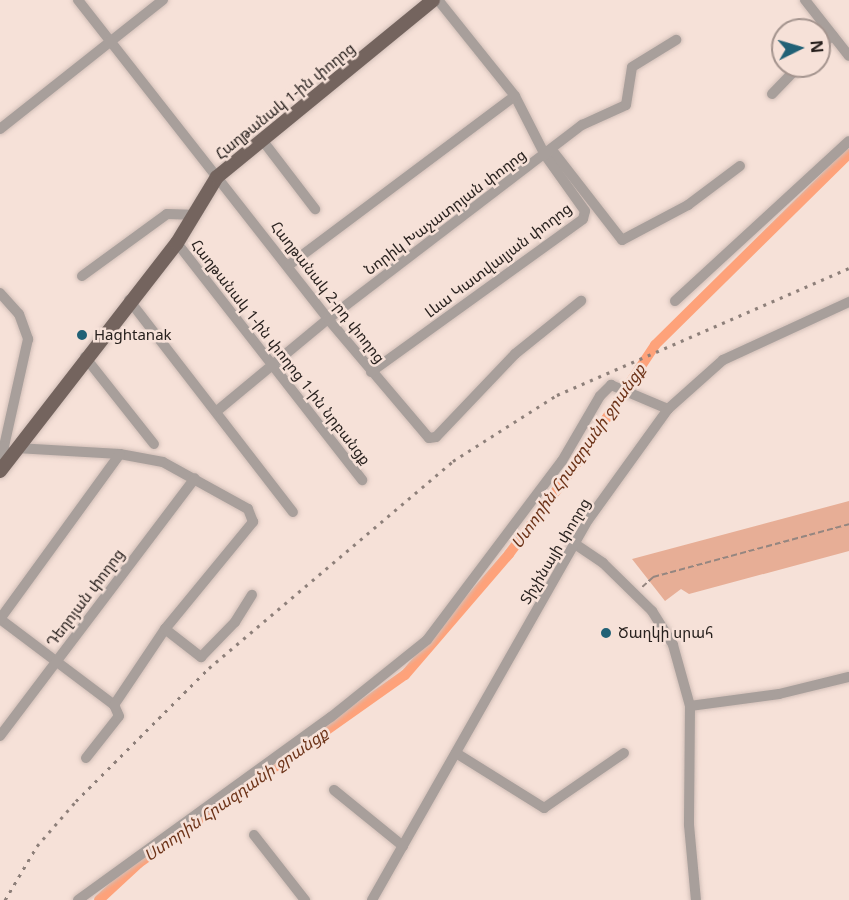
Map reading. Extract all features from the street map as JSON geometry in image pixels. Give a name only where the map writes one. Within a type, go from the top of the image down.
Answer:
[{"type":"main road","name":"Հաղթանակ 1-ին փողոց","points":[[2,467],[129,300],[177,243],[191,215],[217,177],[436,0]]},
{"type":"street","name":"Հաղթանակ 2-րդ փողոց","points":[[78,0],[289,265],[328,320],[423,434],[436,437],[515,354],[581,301]]},
{"type":"street","points":[[0,129],[163,0]]},
{"type":"street","points":[[436,0],[515,96],[548,152],[622,240],[688,205],[740,166]]},
{"type":"street","points":[[805,0],[849,56]]},
{"type":"street","name":"Նորիկ Խաչատրյան փողոց","points":[[217,411],[273,369],[328,320],[582,125],[626,105],[632,67],[676,40]]},
{"type":"street","points":[[772,94],[787,78]]},
{"type":"street","points":[[289,265],[515,96]]},
{"type":"street","points":[[263,141],[315,208]]},
{"type":"street","points":[[675,301],[849,141]]},
{"type":"street","name":"Լևա Կատվալյան փողոց","points":[[371,372],[582,219],[582,205],[548,152]]},
{"type":"street","points":[[82,276],[167,214],[191,215]]},
{"type":"street","name":"Հաղթանակ 1-ին փողոց 1-ին նրբանցք","points":[[177,243],[273,369],[362,480]]},
{"type":"street","points":[[0,293],[19,314],[28,339],[4,446],[2,467]]},
{"type":"street","points":[[129,300],[293,512]]},
{"type":"street","name":"Տիչինայի փողոց","points":[[372,900],[575,544],[668,409],[723,360],[849,302]]},
{"type":"street","points":[[85,357],[154,444]]},
{"type":"street","points":[[78,900],[331,717],[427,640],[562,461],[600,396],[611,385],[668,409]]},
{"type":"street","points":[[16,448],[120,454],[163,462],[249,509],[253,522],[165,629],[114,705]]},
{"type":"street","points":[[86,758],[119,716],[114,705],[55,663],[0,619],[120,454]]},
{"type":"street","name":"Դեղոյան փողոց","points":[[0,736],[195,478]]},
{"type":"street","points":[[575,544],[603,563],[652,611],[673,645],[690,706],[689,825],[696,900]]},
{"type":"street","points":[[165,629],[201,657],[234,622],[252,594]]},
{"type":"street","points":[[690,706],[778,694],[849,678]]},
{"type":"street","points":[[456,753],[544,808],[624,753]]},
{"type":"street","points":[[334,790],[403,846]]},
{"type":"street","points":[[254,835],[305,900]]},
{"type":"path","points":[[634,593],[653,577],[849,524]]},
{"type":"shaded area","points":[[849,501],[849,551],[689,594],[681,589],[665,601],[632,559]]},
{"type":"waterway","name":"Ստորին Հրազդանի ջրանցք","points":[[99,900],[139,863],[405,675],[509,554],[576,464],[655,345],[849,154]]},
{"type":"railway","points":[[5,900],[37,846],[76,801],[209,668],[453,461],[557,395],[849,268]]},
{"type":"place","name":"Haghtanak","points":[[82,335]]},
{"type":"place","name":"Ծաղկի սրահ","points":[[606,633]]}]
